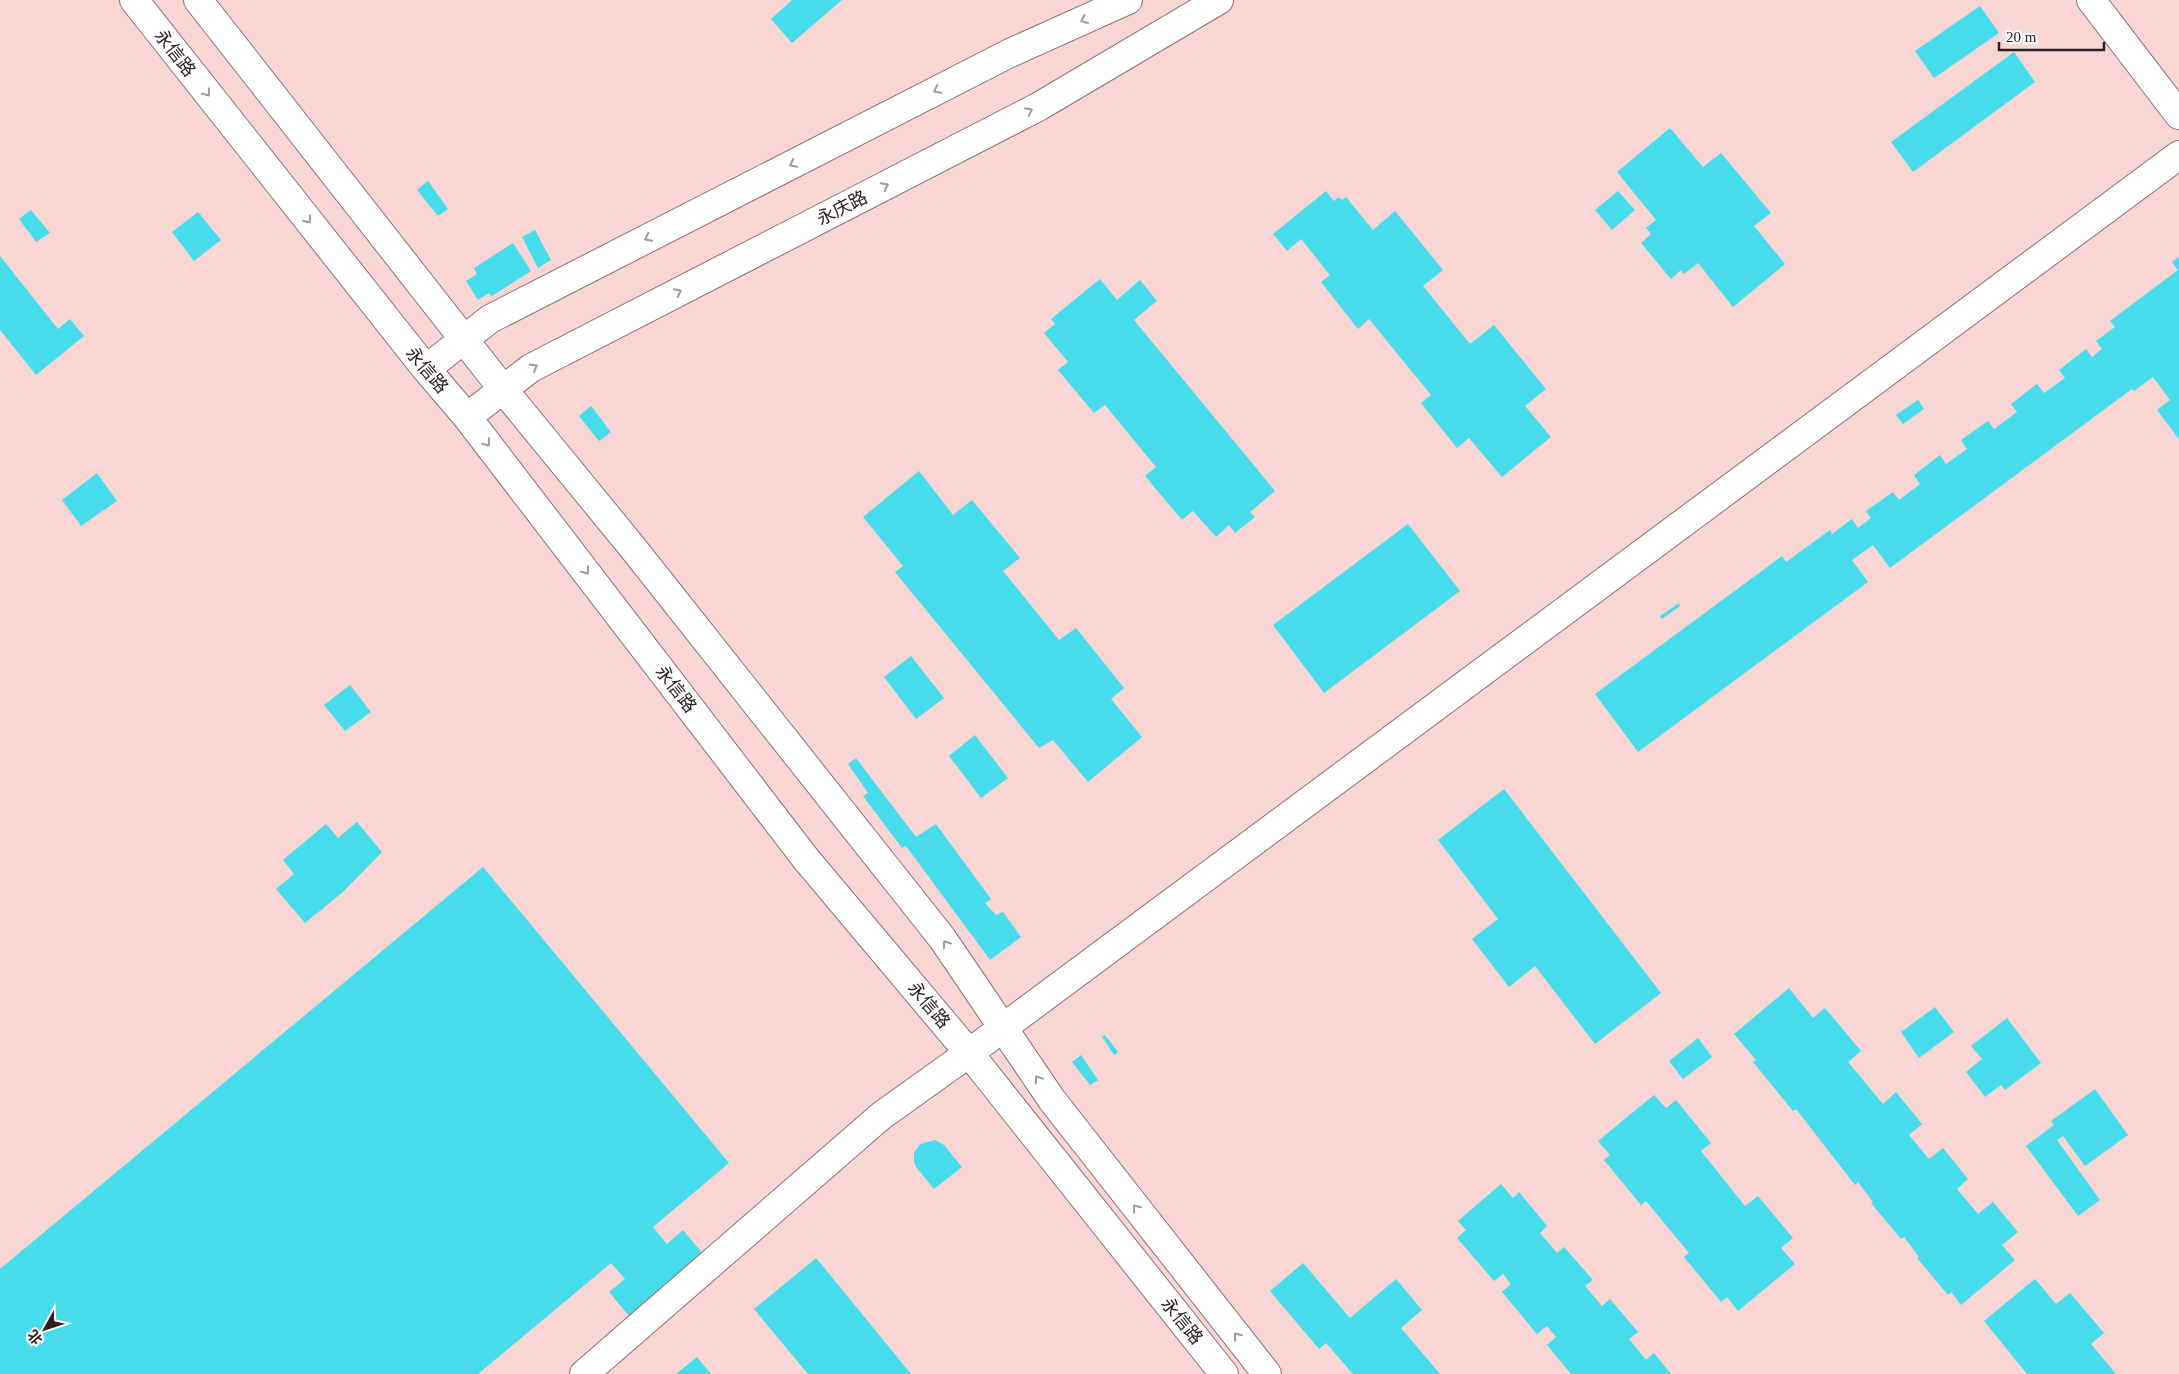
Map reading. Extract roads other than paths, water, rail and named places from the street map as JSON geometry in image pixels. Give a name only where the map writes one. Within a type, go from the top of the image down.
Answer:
[{"type":"street","name":"永信路","points":[[134,0],[426,369],[467,416],[806,859],[969,1053],[1224,1374]]},
{"type":"street","name":"永信路","points":[[198,0],[502,388],[633,548],[936,930],[1052,1100],[1267,1374]]},
{"type":"street","points":[[426,369],[464,338],[499,315],[1010,53],[1128,0]]},
{"type":"street","name":"永庆路","points":[[467,416],[531,368],[1038,107],[1219,0]]},
{"type":"street","points":[[2091,0],[2179,114]]},
{"type":"street","points":[[584,1374],[881,1116],[1004,1028],[2179,155]]}]
